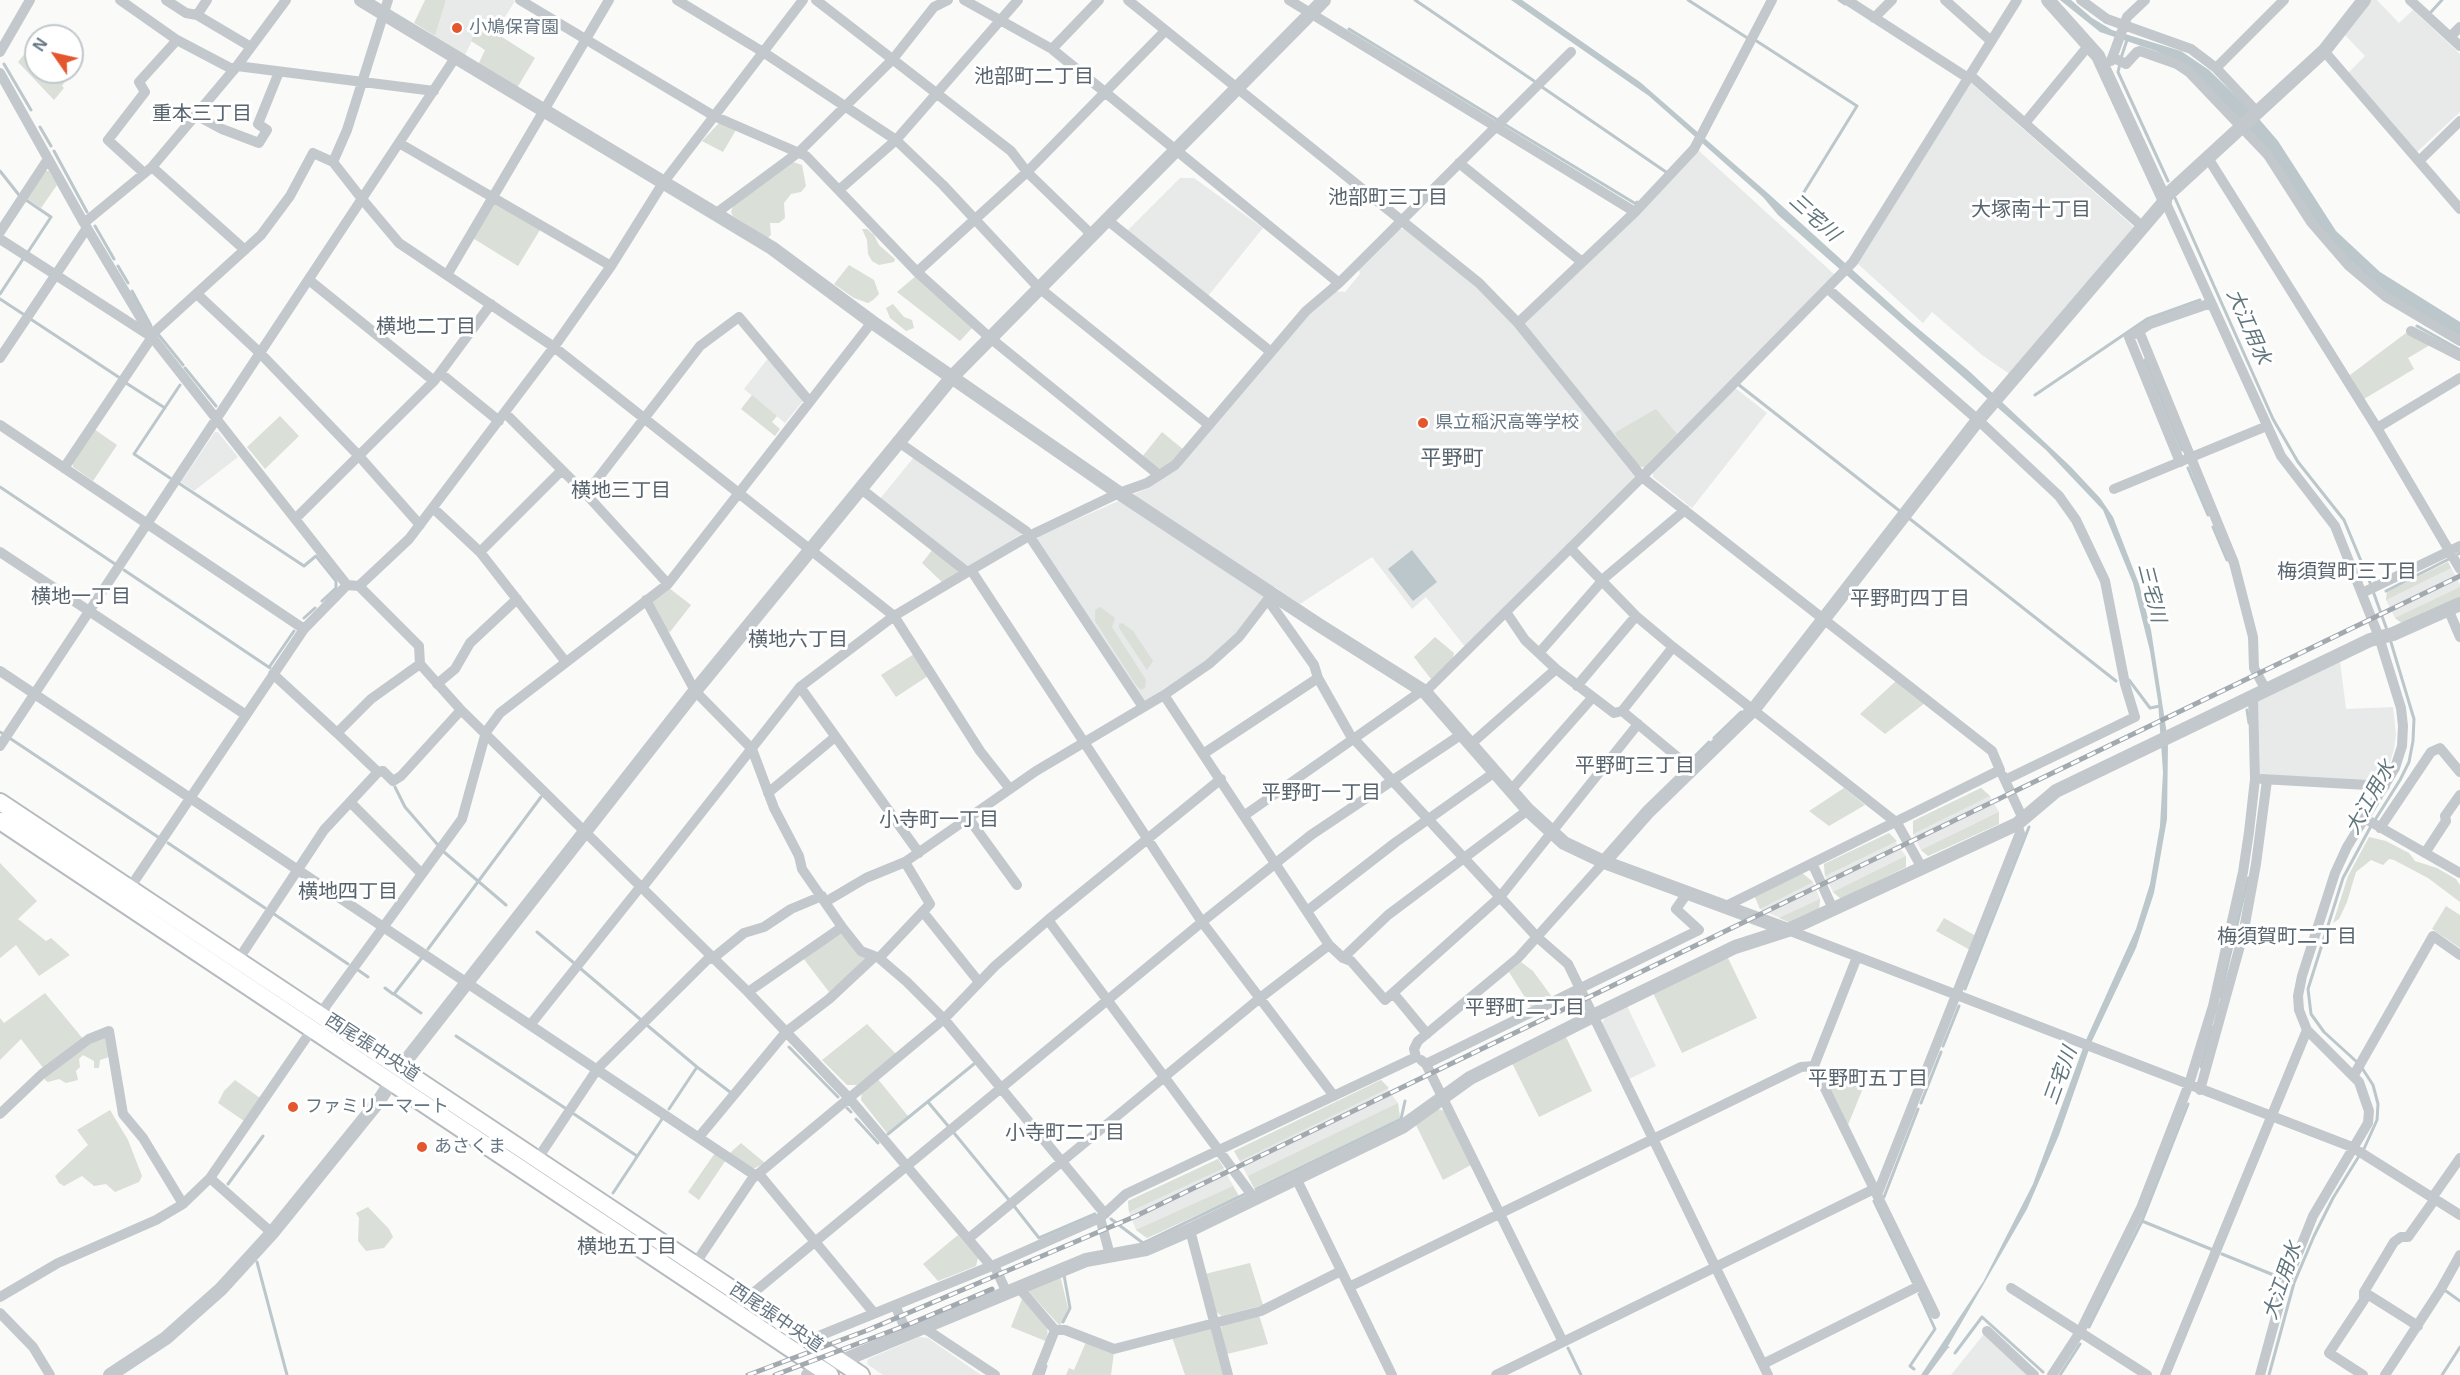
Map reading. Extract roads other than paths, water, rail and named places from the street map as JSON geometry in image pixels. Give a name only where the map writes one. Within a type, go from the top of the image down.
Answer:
[{"type":"main road","name":"西尾張中央道","points":[[0,802],[238,960],[317,1021]]},
{"type":"main road","name":"西尾張中央道","points":[[0,821],[317,1021],[396,1074],[820,1373]]},
{"type":"main road","name":"西尾張中央道","points":[[396,1074],[538,1158],[861,1375]]},
{"type":"street","points":[[0,52],[30,0]]},
{"type":"street","points":[[166,0],[251,47]]},
{"type":"street","points":[[196,15],[207,0]]},
{"type":"street","points":[[0,358],[86,226],[148,170],[235,68],[286,0]]},
{"type":"street","points":[[361,0],[382,15],[772,248],[872,322],[1270,597],[1424,691],[1550,833],[1578,851],[2189,1084],[2358,1151],[2460,1215]]},
{"type":"street","points":[[333,162],[347,130],[388,0]]},
{"type":"street","points":[[520,0],[714,116],[806,156],[917,272],[989,337],[1159,475]]},
{"type":"street","points":[[447,275],[609,0]]},
{"type":"street","points":[[677,0],[763,52],[896,140],[1038,287],[1209,425]]},
{"type":"street","points":[[359,586],[410,539],[554,347],[611,266],[663,183],[803,0]]},
{"type":"street","points":[[816,0],[1011,152],[1027,172],[1091,234]]},
{"type":"street","points":[[715,214],[799,152],[893,58],[934,7],[948,0]]},
{"type":"street","points":[[964,0],[1052,49],[1339,284]]},
{"type":"street","points":[[839,190],[896,140],[1018,0]]},
{"type":"street","points":[[1052,49],[1099,0]]},
{"type":"street","points":[[1289,0],[1635,212]]},
{"type":"street","points":[[110,1375],[166,1338],[220,1289],[272,1233],[695,691],[951,377],[1324,0]]},
{"type":"street","points":[[1311,13],[1329,0]]},
{"type":"street","points":[[1518,323],[1635,212],[1696,144],[1772,0]]},
{"type":"street","points":[[1847,0],[1969,76],[2143,227]]},
{"type":"street","points":[[1874,18],[1892,0]]},
{"type":"street","points":[[1945,0],[1991,41]]},
{"type":"street","points":[[1245,815],[1424,691],[1642,477],[1828,289],[1851,264],[2017,0]]},
{"type":"street","points":[[2048,0],[2089,45],[2115,62]]},
{"type":"street","points":[[2081,0],[2107,19],[2180,44],[2216,68],[2257,113]]},
{"type":"street","points":[[2145,0],[2127,17],[2115,62],[2164,200],[2281,456],[2336,526],[2368,590],[2385,636],[2401,708],[2402,746],[2372,823]]},
{"type":"street","points":[[1563,1342],[1426,1064],[1416,1057],[1414,1049],[1427,1034],[1518,958],[1648,812],[1754,709],[1982,416],[2164,200],[2324,51],[2364,0]]},
{"type":"street","points":[[2410,0],[2460,46]]},
{"type":"street","points":[[122,1],[177,40],[235,68],[434,91]]},
{"type":"street","points":[[1135,2],[1164,32],[1237,87],[1479,283],[1518,323],[1642,477],[1992,751],[2020,821],[2020,833],[1876,1192],[1715,1267],[1496,1375]]},
{"type":"street","points":[[2216,68],[2277,2]]},
{"type":"street","points":[[2450,37],[2460,27]]},
{"type":"street","points":[[917,272],[1027,172],[1164,32]]},
{"type":"street","points":[[177,40],[139,82],[145,92],[108,140],[245,250]]},
{"type":"street","points":[[2025,123],[2089,45]]},
{"type":"street","points":[[2115,62],[2140,51],[2177,64],[2244,126],[2268,155],[2311,222],[2349,266],[2386,297],[2460,341]]},
{"type":"street","points":[[2324,51],[2460,209]]},
{"type":"street","points":[[531,1024],[800,687],[894,616],[1029,536],[1119,493],[1147,483],[1175,465],[1306,310],[1339,284],[1571,52]]},
{"type":"street","points":[[0,746],[455,58]]},
{"type":"street","points":[[196,115],[222,129],[259,143],[267,130],[258,124],[279,72]]},
{"type":"street","points":[[0,73],[86,226],[152,336],[347,585],[359,586],[419,646],[420,664],[461,710],[486,732],[711,958],[748,992],[849,1098],[1013,1291],[1055,1330],[1065,1330],[1114,1348],[1261,1311],[1341,1271]]},
{"type":"street","points":[[2419,161],[2460,122]]},
{"type":"street","points":[[399,143],[611,266]]},
{"type":"street","points":[[64,468],[152,336],[261,235],[290,196],[313,153],[333,162],[399,243],[554,347],[894,616],[980,751],[1010,789]]},
{"type":"street","points":[[2208,158],[2455,548],[2460,568]]},
{"type":"street","points":[[0,232],[48,159]]},
{"type":"street","points":[[1460,163],[1582,262]]},
{"type":"street","points":[[1106,219],[1271,352]]},
{"type":"street","points":[[0,239],[152,336]]},
{"type":"street","points":[[309,280],[437,377],[502,417],[586,494],[668,584]]},
{"type":"street","points":[[1724,907],[1897,823],[2135,717],[2125,684],[2105,581],[2076,520],[2059,496],[1982,416],[1828,289]]},
{"type":"street","points":[[198,295],[260,353],[359,456],[420,525]]},
{"type":"street","points":[[2180,462],[2129,337],[2150,324],[2211,303]]},
{"type":"street","points":[[295,519],[437,377],[491,304]]},
{"type":"street","points":[[586,494],[700,346],[739,317],[810,400]]},
{"type":"street","points":[[0,1297],[38,1273],[156,1220],[183,1204],[210,1178],[383,926],[462,819],[486,732],[507,707],[668,584],[872,322]]},
{"type":"street","points":[[2139,331],[2242,585],[2253,637],[2254,668],[2266,690]]},
{"type":"street","points":[[2411,331],[2460,356]]},
{"type":"street","points":[[2377,428],[2460,378]]},
{"type":"street","points":[[0,425],[304,629]]},
{"type":"street","points":[[2114,489],[2267,426]]},
{"type":"street","points":[[897,441],[1026,531],[1143,707]]},
{"type":"street","points":[[480,552],[562,470]]},
{"type":"street","points":[[860,488],[969,572],[1202,921],[1334,1096]]},
{"type":"street","points":[[433,508],[480,552],[566,661]]},
{"type":"street","points":[[1539,653],[1602,581],[1685,510]]},
{"type":"street","points":[[1570,548],[1636,615],[1673,647],[1897,823],[1922,868]]},
{"type":"street","points":[[2368,590],[2455,548]]},
{"type":"street","points":[[0,552],[246,715]]},
{"type":"street","points":[[129,888],[304,629],[347,585]]},
{"type":"street","points":[[1270,597],[1314,665],[1318,678],[1353,739],[1537,937],[1568,964],[1768,1375]]},
{"type":"street","points":[[538,1158],[598,1068],[711,958],[744,933],[764,927],[791,909],[824,899],[905,862],[1010,789],[1164,695],[1221,654],[1254,620],[1270,597]]},
{"type":"street","points":[[437,684],[455,669],[459,658],[470,643],[517,599]]},
{"type":"street","points":[[646,600],[695,691],[752,749],[768,793],[799,856],[802,869],[842,927],[861,951],[876,958],[907,982],[944,1019],[1062,1162],[1103,1216],[1110,1256]]},
{"type":"street","points":[[820,1373],[1086,1260],[1146,1249],[1190,1230],[1402,1127],[1470,1078],[1593,1016],[1735,947],[1788,930],[2020,821],[2056,791],[2253,696],[2385,636],[2454,607],[2460,637]]},
{"type":"street","points":[[1506,612],[1526,640],[1556,669],[1614,713],[1622,711],[1673,647]]},
{"type":"street","points":[[1577,686],[1636,615]]},
{"type":"street","points":[[337,733],[371,699],[420,664]]},
{"type":"street","points":[[747,1298],[1202,921],[1311,836],[1392,780],[1466,739],[1556,669]]},
{"type":"street","points":[[0,671],[757,1175],[874,1313]]},
{"type":"street","points":[[273,675],[378,772]]},
{"type":"street","points":[[1203,754],[1318,678]]},
{"type":"street","points":[[800,687],[919,853]]},
{"type":"street","points":[[1164,695],[1329,945],[1343,958],[1351,961],[1385,1000],[1500,897],[1638,724]]},
{"type":"street","points":[[2052,1375],[2080,1332],[2141,1208],[2189,1084],[2225,960],[2243,872],[2255,779],[2253,696]]},
{"type":"street","points":[[1511,790],[1592,698]]},
{"type":"street","points":[[238,960],[324,831],[378,772],[383,771],[393,781],[401,777],[461,710]]},
{"type":"street","points":[[1622,711],[1692,769]]},
{"type":"street","points":[[768,793],[835,736]]},
{"type":"street","points":[[2260,1375],[2283,1291],[2313,1216],[2358,1151],[2368,1123],[2369,1111],[2358,1068],[2307,1030],[2299,1010],[2298,996],[2302,976],[2335,873],[2372,823],[2431,752],[2440,748],[2460,772]]},
{"type":"street","points":[[1307,911],[1428,819],[1495,772]]},
{"type":"street","points":[[695,1264],[757,1175],[944,1019],[979,982],[1048,920],[1221,779]]},
{"type":"street","points":[[2255,779],[2385,786]]},
{"type":"street","points":[[2200,1090],[2243,935],[2256,864],[2267,780]]},
{"type":"street","points":[[2425,853],[2460,795]]},
{"type":"street","points":[[350,802],[422,874]]},
{"type":"street","points":[[1343,958],[1388,915],[1528,810]]},
{"type":"street","points":[[969,819],[1017,885]]},
{"type":"street","points":[[2372,823],[2425,853],[2458,868]]},
{"type":"street","points":[[699,1137],[786,1032],[829,999],[876,958],[930,903],[905,862]]},
{"type":"street","points":[[1812,863],[1833,909]]},
{"type":"street","points":[[1426,1064],[1699,930],[1676,909],[1688,892]]},
{"type":"street","points":[[923,912],[979,982]]},
{"type":"street","points":[[1048,920],[1254,1198]]},
{"type":"street","points":[[748,992],[842,927]]},
{"type":"street","points":[[2358,1068],[2433,936],[2460,955]]},
{"type":"street","points":[[968,1239],[1164,1076],[1329,945]]},
{"type":"street","points":[[1857,957],[1814,1066],[1935,1314]]},
{"type":"street","points":[[1394,994],[1427,1034]]},
{"type":"street","points":[[2165,1375],[2273,1118],[2307,1030]]},
{"type":"street","points":[[0,1114],[42,1074],[89,1040],[109,1031],[123,1114],[149,1147],[183,1204]]},
{"type":"street","points":[[809,1340],[992,1266],[1103,1216],[1126,1194],[1416,1057]]},
{"type":"street","points":[[1349,1287],[1801,1067],[1814,1066]]},
{"type":"street","points":[[2363,1375],[2329,1353],[2364,1300],[2364,1292],[2394,1242],[2401,1237],[2408,1238],[2460,1158]]},
{"type":"street","points":[[210,1178],[272,1233]]},
{"type":"street","points":[[1296,1178],[1392,1375]]},
{"type":"street","points":[[1190,1230],[1228,1375]]},
{"type":"street","points":[[2386,1375],[2460,1255]]},
{"type":"street","points":[[1763,1364],[1921,1285]]},
{"type":"street","points":[[2011,1288],[2146,1375]]},
{"type":"street","points":[[2364,1292],[2418,1326]]},
{"type":"street","points":[[895,1305],[908,1335]]},
{"type":"street","points":[[0,1313],[33,1347],[50,1375]]},
{"type":"street","points":[[924,1328],[995,1375]]},
{"type":"street","points":[[1037,1375],[1055,1330]]},
{"type":"street","points":[[1987,1331],[2034,1375]]},
{"type":"waterway","points":[[1415,0],[1534,81]]},
{"type":"waterway","points":[[1688,0],[1749,39]]},
{"type":"waterway","points":[[1839,0],[1845,4]]},
{"type":"waterway","points":[[2431,12],[2442,0]]},
{"type":"waterway","points":[[1349,29],[1496,119]]},
{"type":"waterway","name":"三宅川","points":[[1755,40],[1857,106],[1796,205]]},
{"type":"waterway","name":"大江用水","points":[[2121,58],[2127,40]]},
{"type":"waterway","points":[[4,64],[31,110]]},
{"type":"waterway","name":"大江用水","points":[[2120,64],[2118,72],[2168,181]]},
{"type":"waterway","points":[[1542,87],[1666,172]]},
{"type":"waterway","points":[[1504,124],[1636,204],[1637,202]]},
{"type":"waterway","points":[[40,127],[51,146]]},
{"type":"waterway","points":[[54,151],[87,212]]},
{"type":"waterway","points":[[0,171],[19,195]]},
{"type":"waterway","name":"大江用水","points":[[2175,198],[2273,419],[2298,462],[2344,520],[2371,585]]},
{"type":"waterway","points":[[26,200],[51,217],[28,252]]},
{"type":"waterway","points":[[95,226],[114,259]]},
{"type":"waterway","points":[[0,294],[23,259]]},
{"type":"waterway","points":[[118,266],[128,283]]},
{"type":"waterway","points":[[132,291],[151,326]]},
{"type":"waterway","points":[[0,299],[23,314]]},
{"type":"waterway","points":[[2035,395],[2147,319],[2200,300]]},
{"type":"waterway","points":[[32,320],[120,378]]},
{"type":"waterway","points":[[2417,326],[2460,350]]},
{"type":"waterway","points":[[158,334],[183,365]]},
{"type":"waterway","points":[[2145,360],[2182,450]]},
{"type":"waterway","points":[[185,368],[216,406]]},
{"type":"waterway","points":[[126,383],[165,408]]},
{"type":"waterway","points":[[170,478],[134,454],[180,385]]},
{"type":"waterway","points":[[1739,385],[1901,512]]},
{"type":"waterway","points":[[2188,468],[2208,515]]},
{"type":"waterway","points":[[180,484],[304,566],[316,556],[336,581],[336,588],[322,601]]},
{"type":"waterway","points":[[0,487],[115,564]]},
{"type":"waterway","points":[[1910,519],[2116,681]]},
{"type":"waterway","points":[[2213,527],[2227,560]]},
{"type":"waterway","points":[[2386,591],[2449,559]]},
{"type":"waterway","points":[[124,570],[270,668]]},
{"type":"waterway","name":"大江用水","points":[[2373,591],[2387,630]]},
{"type":"waterway","points":[[304,618],[315,608]]},
{"type":"waterway","points":[[270,666],[294,631]]},
{"type":"waterway","name":"大江用水","points":[[2375,820],[2409,762],[2413,741],[2414,719],[2390,639]]},
{"type":"waterway","points":[[2129,680],[2150,708],[2160,706]]},
{"type":"waterway","points":[[2247,710],[2249,723]]},
{"type":"waterway","points":[[1714,738],[1741,712]]},
{"type":"waterway","points":[[11,739],[158,837]]},
{"type":"waterway","points":[[1694,757],[1709,742]]},
{"type":"waterway","points":[[395,787],[405,807],[437,844]]},
{"type":"waterway","points":[[428,949],[541,797]]},
{"type":"waterway","name":"大江用水","points":[[2358,1063],[2324,1032],[2311,1014],[2308,989],[2343,878],[2371,826]]},
{"type":"waterway","points":[[1965,989],[2029,827]]},
{"type":"waterway","points":[[168,843],[265,908]]},
{"type":"waterway","points":[[444,852],[506,905]]},
{"type":"waterway","points":[[2220,997],[2248,878]]},
{"type":"waterway","points":[[274,914],[348,964]]},
{"type":"waterway","points":[[537,932],[574,963]]},
{"type":"waterway","points":[[421,959],[394,994],[421,1013]]},
{"type":"waterway","points":[[581,969],[640,1019]]},
{"type":"waterway","points":[[358,970],[368,977]]},
{"type":"waterway","points":[[385,988],[393,994]]},
{"type":"waterway","points":[[1943,1046],[1959,1006]]},
{"type":"waterway","points":[[648,1026],[697,1067],[669,1109]]},
{"type":"waterway","points":[[2201,1067],[2212,1027]]},
{"type":"waterway","points":[[456,1036],[565,1108]]},
{"type":"waterway","points":[[789,1047],[838,1097]]},
{"type":"waterway","points":[[1921,1103],[1941,1052]]},
{"type":"waterway","points":[[888,1134],[974,1064]]},
{"type":"waterway","points":[[697,1067],[730,1092]]},
{"type":"waterway","name":"大江用水","points":[[2362,1068],[2373,1085],[2378,1104],[2377,1120],[2363,1151]]},
{"type":"waterway","points":[[1256,1189],[1401,1119],[1405,1101]]},
{"type":"waterway","points":[[928,1102],[949,1127]]},
{"type":"waterway","points":[[2089,1327],[2142,1221],[2188,1104]]},
{"type":"waterway","points":[[847,1108],[851,1112]]},
{"type":"waterway","points":[[1884,1197],[1918,1109]]},
{"type":"waterway","points":[[574,1114],[637,1156]]},
{"type":"waterway","points":[[613,1193],[662,1119]]},
{"type":"waterway","points":[[856,1119],[878,1143]]},
{"type":"waterway","points":[[954,1133],[1009,1200]]},
{"type":"waterway","points":[[228,1184],[263,1136]]},
{"type":"waterway","name":"大江用水","points":[[2269,1375],[2294,1283],[2333,1198],[2359,1156]]},
{"type":"waterway","points":[[1111,1219],[1143,1243],[1245,1194]]},
{"type":"waterway","points":[[1874,1201],[1913,1282]]},
{"type":"waterway","points":[[1014,1206],[1039,1238],[1095,1214]]},
{"type":"waterway","points":[[2142,1221],[2213,1250]]},
{"type":"waterway","points":[[2222,1254],[2281,1278]]},
{"type":"waterway","points":[[257,1262],[287,1375]]},
{"type":"waterway","points":[[1063,1322],[1070,1308],[1064,1275]]},
{"type":"waterway","points":[[2446,1291],[2460,1301]]},
{"type":"waterway","points":[[1914,1369],[1910,1366],[1935,1329],[1919,1294]]},
{"type":"waterway","points":[[1955,1353],[1982,1317],[2043,1372]]},
{"type":"waterway","points":[[2060,1375],[2080,1344]]},
{"type":"waterway","points":[[2442,1375],[2460,1347]]},
{"type":"waterway","points":[[1568,1348],[1581,1375]]},
{"type":"waterway","points":[[1043,1375],[1046,1366]]},
{"type":"railway","points":[[748,1375],[868,1330],[1136,1216],[2460,576]]},
{"type":"railway","points":[[775,1375],[912,1323],[992,1289]]},
{"type":"place","name":"小鳩保育園","points":[[457,28]]},
{"type":"place","name":"県立稲沢高等学校","points":[[1423,423]]},
{"type":"place","name":"ファミリーマート","points":[[293,1107]]},
{"type":"place","name":"あさくま","points":[[422,1147]]},
{"type":"district","name":"池部町二丁目","points":[[1034,77]]},
{"type":"district","name":"重本三丁目","points":[[202,114]]},
{"type":"district","name":"池部町三丁目","points":[[1388,198]]},
{"type":"district","name":"大塚南十丁目","points":[[2031,210]]},
{"type":"district","name":"横地二丁目","points":[[426,327]]},
{"type":"district","name":"平野町","points":[[1452,459]]},
{"type":"district","name":"横地三丁目","points":[[621,491]]},
{"type":"district","name":"梅須賀町三丁目","points":[[2347,572]]},
{"type":"district","name":"横地一丁目","points":[[81,597]]},
{"type":"district","name":"平野町四丁目","points":[[1910,599]]},
{"type":"district","name":"横地六丁目","points":[[798,640]]},
{"type":"district","name":"平野町三丁目","points":[[1635,766]]},
{"type":"district","name":"平野町一丁目","points":[[1321,793]]},
{"type":"district","name":"小寺町一丁目","points":[[939,820]]},
{"type":"district","name":"横地四丁目","points":[[348,892]]},
{"type":"district","name":"梅須賀町二丁目","points":[[2287,937]]},
{"type":"district","name":"平野町二丁目","points":[[1525,1008]]},
{"type":"district","name":"平野町五丁目","points":[[1868,1079]]},
{"type":"district","name":"小寺町二丁目","points":[[1065,1133]]},
{"type":"district","name":"横地五丁目","points":[[627,1247]]}]
